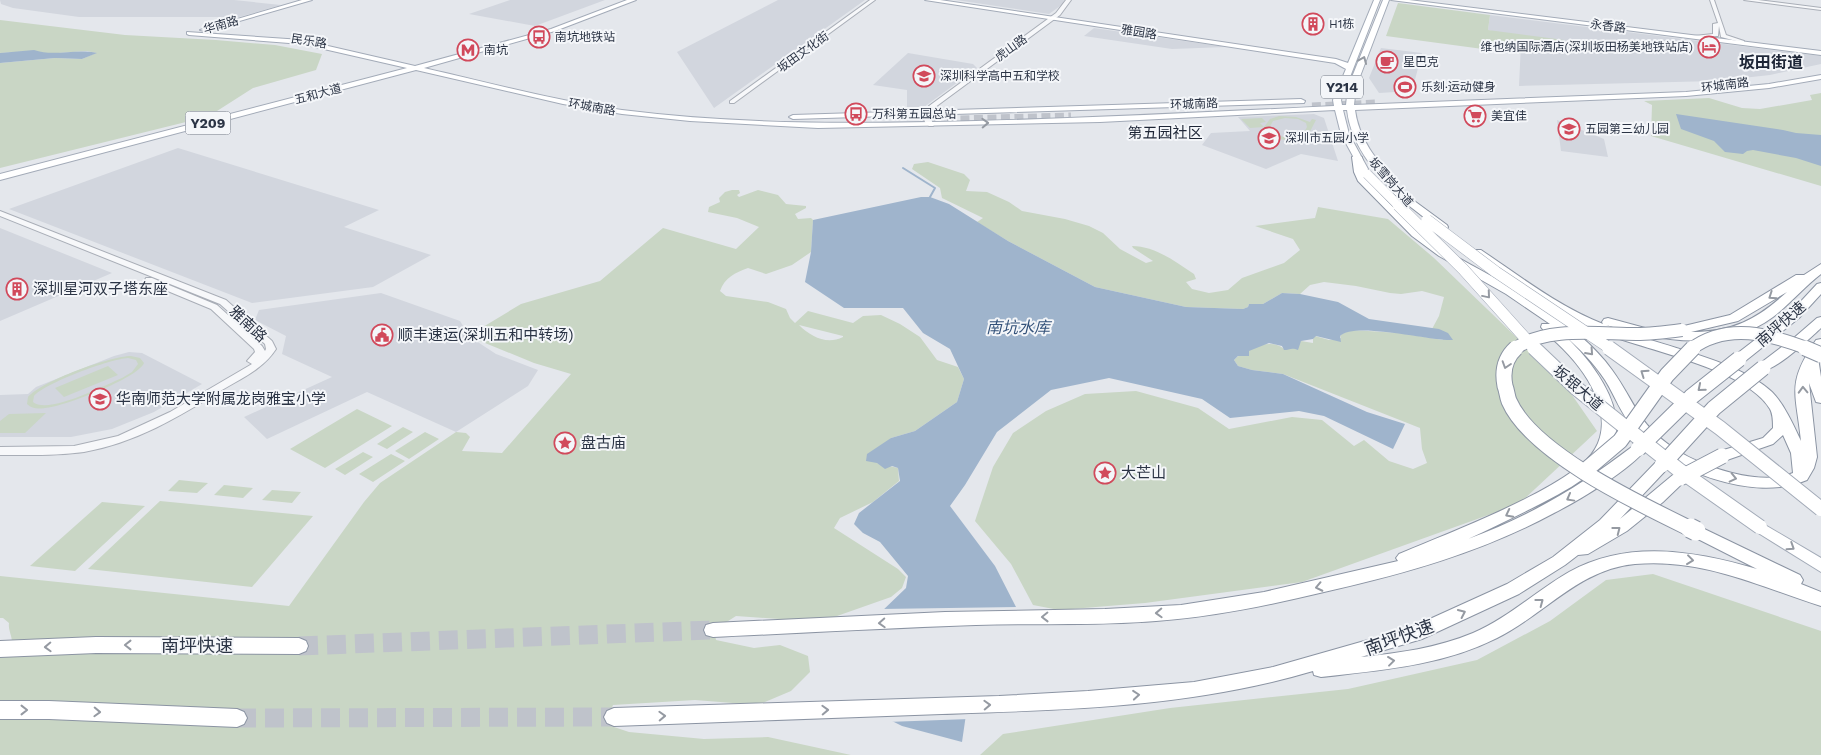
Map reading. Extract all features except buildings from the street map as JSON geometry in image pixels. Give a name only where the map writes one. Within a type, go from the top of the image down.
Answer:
[{"type":"highway","points":[[1357,157],[1362,179],[1410,228],[1437,250],[1513,293],[1542,312],[1588,349],[1606,370],[1638,426],[1678,458],[1713,472],[1750,481],[1783,481],[1801,476],[1811,468],[1814,459],[1814,446],[1802,389],[1805,371],[1816,357]]},
{"type":"highway","points":[[1398,192],[1467,245],[1569,313],[1636,341],[1722,369],[1750,382],[1769,397],[1782,417],[1798,449],[1802,465],[1801,476]]},
{"type":"highway","points":[[1534,290],[1584,313],[1615,324],[1665,335],[1699,336],[1737,330],[1760,321],[1818,270]]},
{"type":"highway","points":[[1818,270],[1797,280],[1734,318],[1703,327],[1637,334],[1570,335],[1540,338],[1522,344],[1506,359],[1503,382],[1507,396],[1515,411],[1528,428],[1550,448],[1612,488],[1821,594]]},
{"type":"highway","points":[[1480,274],[1556,335],[1580,358],[1599,386],[1608,409],[1607,435],[1597,457],[1587,469]]},
{"type":"highway","name":"南坪快速","points":[[1353,580],[1428,559],[1521,524],[1588,488],[1638,449],[1691,396],[1795,315],[1821,287]]},
{"type":"highway","name":"南坪快速","points":[[614,717],[999,704],[1194,690],[1273,675],[1415,634],[1513,589],[1559,561],[1606,524],[1714,408],[1800,340],[1821,320]]},
{"type":"highway","points":[[713,630],[980,618],[1181,612],[1272,598],[1353,580],[1505,517],[1569,482],[1614,448],[1664,378],[1688,353],[1707,339],[1722,334],[1750,334],[1782,340],[1816,357]]},
{"type":"highway","points":[[1821,343],[1816,357],[1814,377],[1821,399]]},
{"type":"highway","points":[[1559,561],[1609,537],[1692,470],[1722,456],[1761,443],[1776,435],[1781,429],[1782,417]]},
{"type":"highway","points":[[1273,675],[1413,658],[1451,650],[1504,626],[1576,575],[1603,564],[1623,560],[1667,558],[1695,560],[1752,573],[1821,599]]},
{"type":"highway","name":"南坪快速","points":[[0,649],[96,645],[299,646]]},
{"type":"highway","points":[[0,710],[49,710],[237,718]]},
{"type":"main road","name":"华南路","points":[[196,32],[303,0]]},
{"type":"main road","name":"华南路","points":[[196,32],[309,0]]},
{"type":"main road","name":"五和大道","points":[[0,177],[388,76],[560,24],[625,0]]},
{"type":"main road","name":"五和大道","points":[[0,173],[371,77],[454,58],[553,30],[633,0]]},
{"type":"main road","name":"雅园路","points":[[928,0],[1334,59],[1353,58]]},
{"type":"main road","name":"雅园路","points":[[941,0],[1336,61],[1349,68]]},
{"type":"main road","name":"Y214","points":[[1338,104],[1349,68],[1377,0]]},
{"type":"main road","name":"Y214","points":[[1350,103],[1352,87],[1386,0]]},
{"type":"main road","name":"永香路","points":[[1394,0],[1821,52]]},
{"type":"main road","name":"永香路","points":[[1403,0],[1821,52]]},
{"type":"main road","points":[[230,22],[221,29],[230,32]]},
{"type":"main road","name":"民乐路","points":[[196,32],[230,32],[332,43],[377,52],[396,59]]},
{"type":"main road","name":"民乐路","points":[[196,32],[287,40],[418,66]]},
{"type":"main road","points":[[396,59],[428,59],[500,42]]},
{"type":"main road","points":[[454,58],[445,62],[445,67],[468,77]]},
{"type":"main road","points":[[396,59],[418,66]]},
{"type":"main road","points":[[371,77],[391,67],[391,64],[386,61]]},
{"type":"main road","name":"环城南路","points":[[418,66],[571,98],[629,108],[760,118],[824,120],[1264,102],[1338,104]]},
{"type":"main road","name":"环城南路","points":[[418,66],[439,73],[468,77],[563,102],[622,112],[777,124],[858,126],[1233,114],[1350,103],[1725,90],[1821,78]]},
{"type":"main road","name":"环城南路","points":[[1376,102],[1629,94],[1716,86],[1821,70]]},
{"type":"main road","points":[[388,76],[412,72],[439,73]]},
{"type":"main road","points":[[1105,112],[1141,108],[1264,102]]},
{"type":"main road","name":"坂雪岗大道","points":[[1350,103],[1354,126],[1368,157],[1398,192],[1427,220],[1508,281],[1672,393],[1769,466],[1821,509]]},
{"type":"main road","name":"坂雪岗大道","points":[[1338,104],[1345,134],[1366,174]]},
{"type":"main road","name":"环城南路","points":[[1310,105],[1131,114],[1070,115],[1105,112],[1310,105]]},
{"type":"main road","points":[[1131,114],[1233,114]]},
{"type":"main road","name":"环城南路","points":[[777,124],[925,116]]},
{"type":"main road","name":"坂银大道","points":[[1366,174],[1463,268],[1538,353],[1576,388],[1679,470],[1760,527],[1821,566]]},
{"type":"street","name":"坂田文化街","points":[[732,102],[873,0]]},
{"type":"street","name":"虎山路","points":[[1054,18],[1069,0]]},
{"type":"street","name":"虎山路","points":[[925,116],[931,107],[1054,18],[1073,0]]},
{"type":"street","points":[[1697,36],[1717,34],[1717,27],[1707,0]]},
{"type":"street","points":[[1712,0],[1723,36],[1742,42]]},
{"type":"street","points":[[1746,0],[1821,9]]},
{"type":"street","points":[[1755,0],[1821,9]]},
{"type":"street","points":[[925,116],[931,125]]},
{"type":"street","name":"雅南路","points":[[0,213],[223,302],[269,343],[271,349],[268,355],[251,368],[174,416],[140,431],[85,448],[0,451]]},
{"type":"street","name":"雅南路","points":[[0,220],[214,307],[259,348],[260,352],[252,361],[178,407],[119,433],[82,441],[0,445]]},
{"type":"shaded area","points":[[0,0],[234,0],[281,5],[239,17],[79,17],[13,8],[1,4]]},
{"type":"shaded area","points":[[510,0],[605,0],[535,26],[469,14]]},
{"type":"shaded area","points":[[778,0],[865,0],[714,108],[677,52]]},
{"type":"shaded area","points":[[956,0],[1064,0],[1063,4],[1049,14]]},
{"type":"shaded area","points":[[1490,15],[1821,56],[1821,64],[1770,75],[1715,81],[1519,86],[1521,43],[1565,49],[1488,30]]},
{"type":"shaded area","points":[[1094,28],[1226,47],[1172,49],[1084,36]]},
{"type":"shaded area","points":[[1381,48],[1422,53],[1412,91],[1379,93],[1369,78]]},
{"type":"shaded area","name":"深圳科学高中五和学校","points":[[908,53],[973,64],[977,68],[924,107],[907,108],[907,90],[873,85]]},
{"type":"shaded area","name":"深圳市五园小学","points":[[1314,114],[1324,118],[1338,161],[1301,154],[1266,169],[1202,145],[1211,133],[1250,131],[1238,117]]},
{"type":"shaded area","name":"五园第三幼儿园","points":[[1557,120],[1604,139],[1608,157],[1561,151]]},
{"type":"shaded area","points":[[178,148],[379,210],[344,227],[431,255],[373,287],[252,303],[9,209]]},
{"type":"shaded area","points":[[0,228],[112,273],[0,321]]},
{"type":"shaded area","points":[[381,293],[460,321],[470,337],[496,354],[538,370],[528,386],[456,432],[367,392],[267,439],[244,417],[332,377],[282,354],[286,336],[255,320],[259,310]]},
{"type":"shaded area","name":"华南师范大学附属龙岗雅宝小学","points":[[129,352],[142,353],[202,384],[154,412],[112,429],[71,437],[0,437],[0,395],[28,394],[36,387],[114,356]]},
{"type":"green space","points":[[1398,3],[1490,15],[1488,30],[1564,40],[1565,49],[1521,43],[1520,54],[1386,36]]},
{"type":"green space","points":[[0,20],[125,35],[275,45],[322,54],[316,70],[253,88],[217,111],[190,121],[0,168],[0,63],[55,58],[82,59],[96,53],[87,51],[44,54],[34,51],[0,53]]},
{"type":"green space","points":[[1821,93],[1821,186],[1651,136],[1652,105],[1644,101],[1709,98],[1742,108],[1760,109],[1812,100],[1810,95]]},
{"type":"green space","points":[[1279,116],[1296,117],[1310,122],[1312,119],[1316,120],[1304,143],[1299,143],[1300,140],[1276,138],[1264,131],[1264,127],[1270,119]],"holes":[[[1285,118],[1298,119],[1306,123],[1307,127],[1302,136],[1288,138],[1269,133],[1268,130],[1273,121]]]},
{"type":"green space","points":[[1262,118],[1266,122],[1260,123],[1264,127],[1250,128],[1241,119]]},
{"type":"green space","points":[[928,162],[964,174],[970,180],[966,191],[987,192],[1009,202],[1022,211],[1065,219],[1089,226],[1103,233],[1120,249],[1146,263],[1153,261],[1132,246],[1157,252],[1194,274],[1196,279],[1186,282],[1192,289],[1209,293],[1228,290],[1242,278],[1284,263],[1300,250],[1293,239],[1255,226],[1315,218],[1318,207],[1388,219],[1434,258],[1563,382],[1597,431],[1519,504],[1302,582],[1145,603],[1059,610],[1033,605],[1011,564],[975,521],[993,467],[1013,433],[1046,411],[1085,394],[1136,391],[1198,408],[1229,429],[1292,417],[1322,420],[1354,446],[1364,440],[1389,461],[1413,469],[1427,463],[1422,449],[1420,428],[1283,374],[1238,366],[1234,360],[1245,352],[1265,344],[1272,344],[1284,349],[1294,348],[1301,341],[1313,343],[1315,336],[1329,340],[1341,338],[1340,336],[1343,333],[1352,330],[1400,333],[1443,340],[1439,329],[1432,329],[1439,316],[1444,297],[1422,291],[1401,294],[1390,293],[1324,282],[1310,285],[1300,294],[1282,293],[1263,304],[1249,304],[1248,307],[1243,309],[1186,307],[1095,287],[1008,241],[977,222],[983,218],[942,198],[940,188],[912,169],[914,164]]},
{"type":"green space","points":[[739,190],[740,193],[737,195],[739,197],[758,190],[778,195],[786,204],[806,206],[806,208],[795,214],[798,219],[811,218],[813,220],[811,252],[792,265],[766,274],[748,268],[735,274],[722,286],[720,291],[726,296],[768,302],[786,309],[790,318],[795,323],[808,311],[853,323],[863,316],[881,315],[920,337],[937,360],[958,367],[964,379],[957,402],[915,431],[891,438],[877,463],[898,468],[899,481],[873,502],[840,518],[834,528],[898,569],[906,577],[902,588],[891,597],[820,622],[736,616],[714,630],[716,640],[754,648],[780,645],[808,656],[810,672],[791,691],[758,705],[695,700],[613,705],[605,724],[629,732],[704,739],[768,737],[851,755],[0,755],[0,650],[12,643],[9,623],[0,618],[0,576],[289,606],[364,502],[380,483],[456,432],[466,433],[470,437],[462,451],[502,453],[571,374],[534,363],[468,336],[521,304],[600,281],[663,228],[736,249],[759,227],[737,218],[708,212],[709,207],[720,202],[719,198],[725,192]],"holes":[[[799,325],[843,336],[837,339],[825,340],[814,336]]]},
{"type":"green space","points":[[131,356],[140,358],[144,363],[139,369],[115,384],[67,403],[42,408],[33,408],[27,404],[28,397],[61,377],[121,357]],"holes":[[[128,358],[136,360],[138,364],[132,372],[77,398],[51,405],[40,405],[33,402],[34,396],[40,391],[78,372],[119,359]]]},
{"type":"green space","points":[[108,366],[118,375],[64,397],[55,388]]},
{"type":"green space","points":[[357,409],[392,426],[325,468],[290,449]]},
{"type":"green space","points":[[46,413],[25,433],[0,433],[0,421],[9,414]]},
{"type":"green space","points":[[403,427],[413,432],[387,449],[377,444]]},
{"type":"green space","points":[[425,432],[439,439],[409,459],[395,451]]},
{"type":"green space","points":[[363,452],[373,457],[345,475],[335,469]]},
{"type":"green space","points":[[391,454],[405,461],[373,482],[359,474]]},
{"type":"green space","points":[[179,480],[208,483],[197,493],[168,491]]},
{"type":"green space","points":[[224,485],[253,488],[243,498],[214,495]]},
{"type":"green space","points":[[272,490],[301,492],[292,503],[262,500]]},
{"type":"green space","points":[[160,501],[313,516],[252,587],[88,569]]},
{"type":"green space","points":[[102,502],[145,506],[75,571],[30,566]]},
{"type":"green space","points":[[1653,574],[1821,631],[1821,755],[980,755],[1003,734],[1170,708],[1348,689],[1477,660],[1550,621],[1606,580]]},
{"type":"water","points":[[34,50],[49,53],[81,51],[97,53],[82,59],[55,58],[0,63],[0,53]]},
{"type":"water","points":[[1676,114],[1796,133],[1821,135],[1821,166],[1796,158],[1753,150],[1743,154],[1725,152],[1714,141],[1681,129]]},
{"type":"water","name":"南坑水库","points":[[921,197],[930,197],[949,204],[1008,241],[1095,287],[1186,307],[1243,309],[1248,307],[1249,304],[1263,304],[1282,293],[1300,294],[1338,302],[1369,319],[1439,329],[1448,333],[1453,340],[1360,330],[1348,332],[1340,336],[1341,342],[1316,336],[1313,339],[1301,341],[1298,350],[1284,350],[1282,346],[1269,343],[1249,351],[1249,356],[1238,356],[1234,360],[1238,366],[1283,374],[1367,412],[1405,424],[1393,449],[1324,416],[1299,411],[1230,418],[1202,399],[1109,378],[1051,390],[997,432],[950,506],[995,566],[1016,607],[971,680],[962,742],[902,726],[884,717],[887,645],[880,613],[906,588],[908,576],[880,542],[863,533],[854,524],[859,513],[900,481],[898,468],[892,466],[885,469],[877,463],[866,461],[867,454],[891,438],[915,431],[957,402],[964,379],[950,349],[923,333],[903,308],[844,308],[805,282],[811,252],[813,220]]},
{"type":"pier","points":[[1018,607],[1012,654],[974,681],[969,719],[887,722],[857,696],[872,664],[885,645],[877,613],[880,609]]},
{"type":"waterway","points":[[903,168],[935,188],[930,197]]},
{"type":"tunnel","points":[[1312,107],[1377,104]]},
{"type":"tunnel","points":[[920,121],[1071,117]]},
{"type":"tunnel","points":[[299,646],[713,630]]},
{"type":"tunnel","points":[[237,718],[614,717]]},
{"type":"place","name":"H1栋","points":[[1313,24]]},
{"type":"place","name":"南坑地铁站","points":[[539,37]]},
{"type":"place","name":"维也纳国际酒店(深圳坂田杨美地铁站店)","points":[[1709,47]]},
{"type":"place","name":"南坑","points":[[468,50]]},
{"type":"place","name":"星巴克","points":[[1387,62]]},
{"type":"place","name":"深圳科学高中五和学校","points":[[924,76]]},
{"type":"place","name":"乐刻·运动健身","points":[[1405,87]]},
{"type":"place","name":"万科第五园总站","points":[[856,114]]},
{"type":"place","name":"美宜佳","points":[[1475,116]]},
{"type":"place","name":"五园第三幼儿园","points":[[1569,129]]},
{"type":"place","name":"深圳市五园小学","points":[[1269,138]]},
{"type":"place","name":"深圳星河双子塔东座","points":[[17,289]]},
{"type":"place","name":"顺丰速运(深圳五和中转场)","points":[[382,335]]},
{"type":"place","name":"华南师范大学附属龙岗雅宝小学","points":[[100,399]]},
{"type":"place","name":"盘古庙","points":[[565,443]]},
{"type":"place","name":"大芒山","points":[[1105,473]]},
{"type":"district","name":"坂田街道","points":[[1771,62]]},
{"type":"district","name":"第五园社区","points":[[1165,133]]}]
